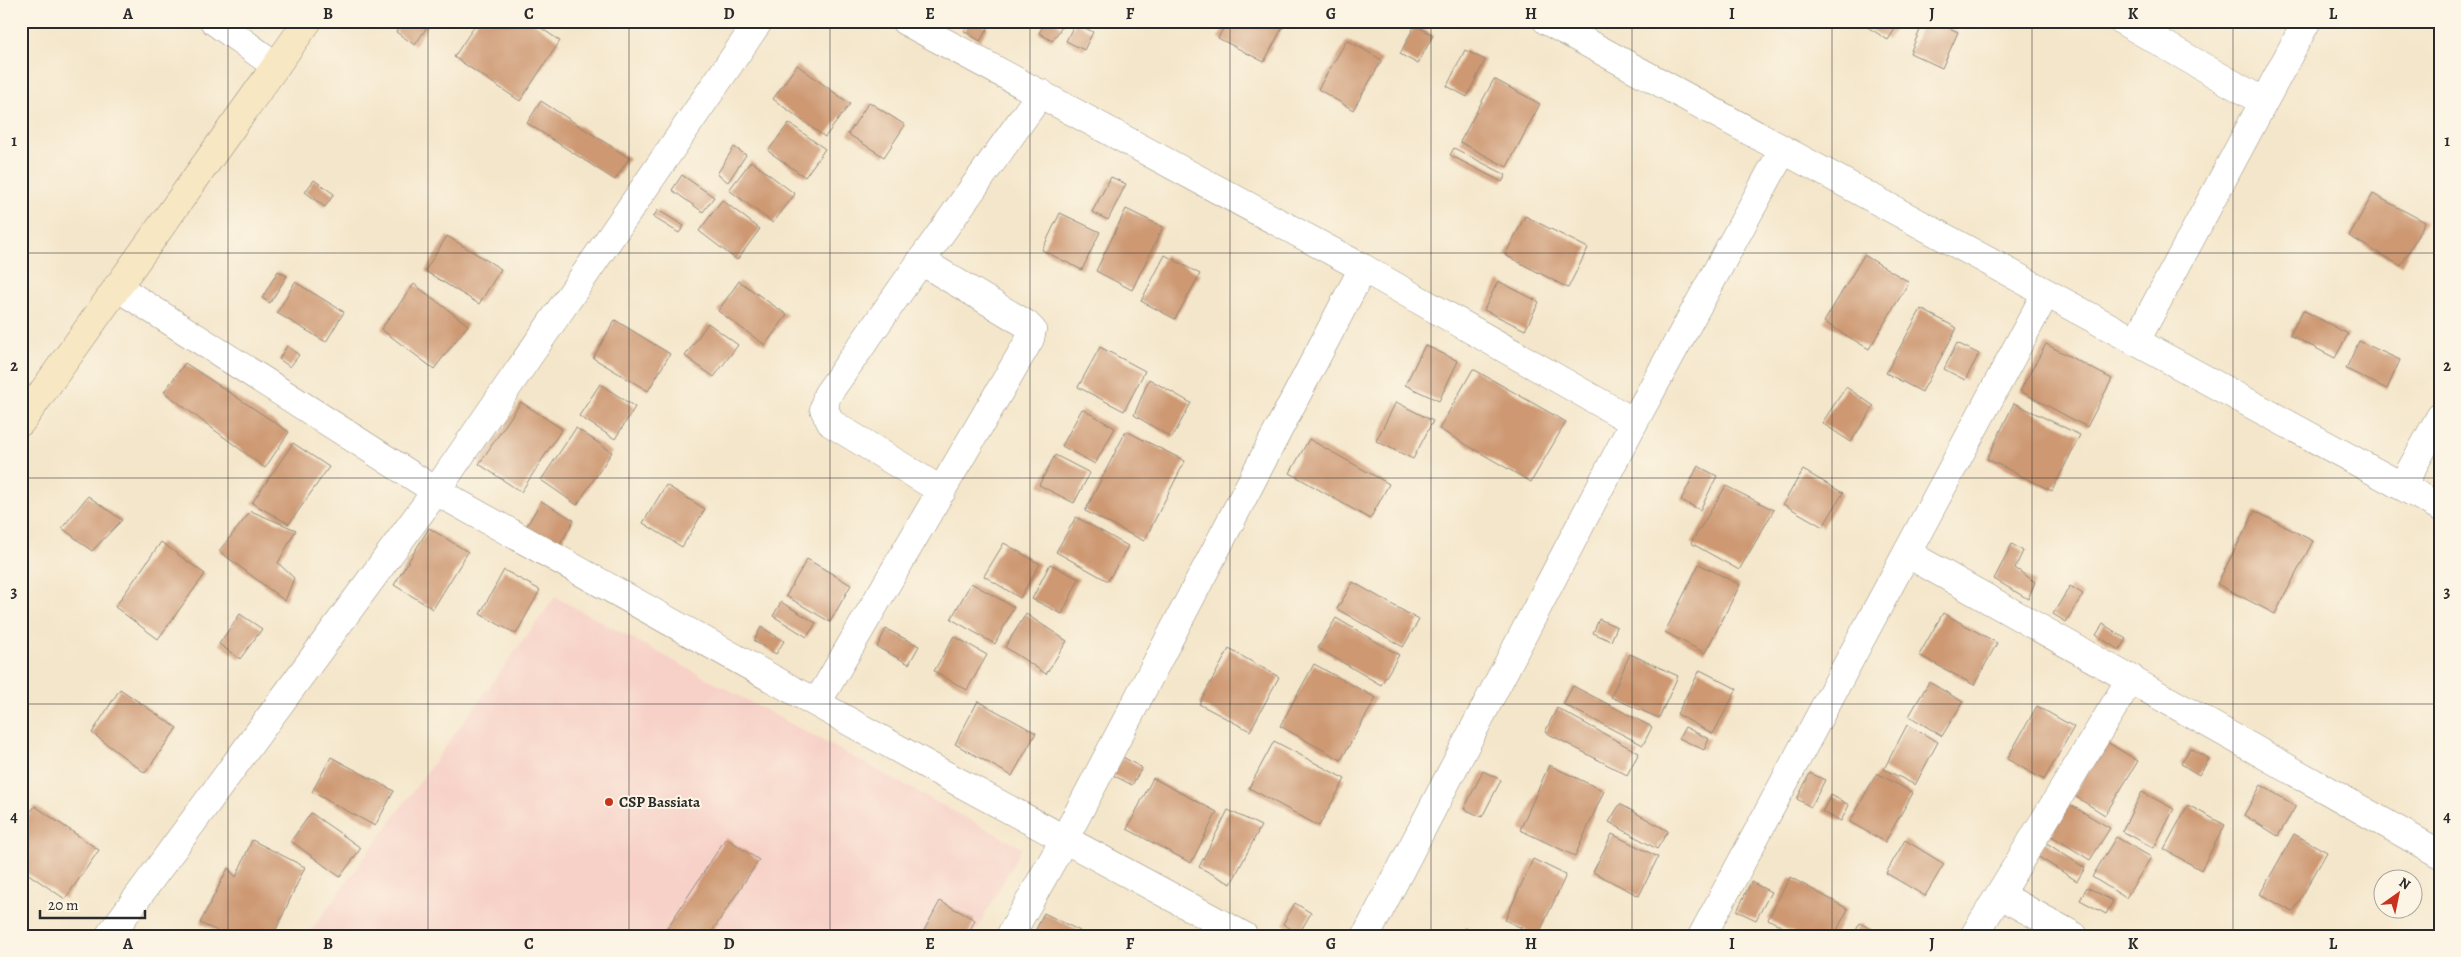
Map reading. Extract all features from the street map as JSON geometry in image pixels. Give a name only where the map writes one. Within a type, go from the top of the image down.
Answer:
[{"type":"street","points":[[214,21],[276,66]]},
{"type":"street","points":[[21,422],[308,21]]},
{"type":"street","points":[[109,936],[436,491],[759,21]]},
{"type":"street","points":[[905,21],[1041,92],[1363,268],[1634,422]]},
{"type":"street","points":[[1548,21],[2440,507]]},
{"type":"street","points":[[2123,21],[2262,101]]},
{"type":"street","points":[[2136,341],[2306,21]]},
{"type":"street","points":[[942,491],[831,423],[824,409],[827,395],[1041,92]]},
{"type":"street","points":[[1366,936],[1634,422],[1783,150]]},
{"type":"street","points":[[817,703],[1030,339],[1032,330],[1026,324],[921,261]]},
{"type":"street","points":[[1010,936],[1064,840],[1363,268]]},
{"type":"street","points":[[117,287],[436,491],[1064,840],[1244,936]]},
{"type":"street","points":[[1702,936],[2046,293]]},
{"type":"street","points":[[2402,486],[2440,417]]},
{"type":"street","points":[[1908,554],[2131,678],[2440,854]]},
{"type":"street","points":[[1974,936],[2131,678]]},
{"type":"street","points":[[2000,894],[2074,936]]},
{"type":"shaded area","points":[[555,597],[1022,848],[973,936],[307,936]]},
{"type":"building","points":[[403,21],[431,21],[415,45],[396,32]]},
{"type":"building","points":[[478,21],[531,21],[560,41],[520,101],[454,57]]},
{"type":"building","points":[[970,21],[976,21],[988,28],[980,41],[964,31]]},
{"type":"building","points":[[1046,21],[1053,21],[1062,27],[1052,41],[1039,33]]},
{"type":"building","points":[[1227,21],[1286,21],[1264,62],[1218,38]]},
{"type":"building","points":[[1858,21],[1900,21],[1888,40]]},
{"type":"building","points":[[1924,21],[1934,21],[1958,32],[1942,68],[1910,53]]},
{"type":"building","points":[[1075,23],[1093,32],[1084,50],[1066,41]]},
{"type":"building","points":[[1415,25],[1433,35],[1418,64],[1400,54]]},
{"type":"building","points":[[1347,40],[1382,60],[1353,110],[1318,89]]},
{"type":"building","points":[[1465,50],[1485,60],[1467,97],[1447,86]]},
{"type":"building","points":[[797,65],[850,104],[825,137],[773,99]]},
{"type":"building","points":[[1494,79],[1540,104],[1507,167],[1460,142]]},
{"type":"building","points":[[541,101],[629,158],[615,180],[527,123]]},
{"type":"building","points":[[869,102],[905,125],[884,157],[848,134]]},
{"type":"building","points":[[789,123],[825,149],[805,177],[768,151]]},
{"type":"building","points":[[734,147],[746,155],[728,182],[717,174]]},
{"type":"building","points":[[1454,148],[1506,175],[1502,182],[1450,155]]},
{"type":"building","points":[[751,161],[795,194],[773,223],[729,190]]},
{"type":"building","points":[[682,175],[714,197],[703,212],[672,190]]},
{"type":"building","points":[[1111,177],[1126,184],[1108,220],[1092,212]]},
{"type":"building","points":[[314,180],[334,194],[325,207],[305,192]]},
{"type":"building","points":[[2373,194],[2425,222],[2401,266],[2349,236]]},
{"type":"building","points":[[722,200],[760,229],[737,260],[699,231]]},
{"type":"building","points":[[1126,209],[1163,227],[1132,290],[1096,271]]},
{"type":"building","points":[[658,210],[684,226],[679,233],[653,217]]},
{"type":"building","points":[[1060,213],[1100,232],[1082,270],[1042,250]]},
{"type":"building","points":[[1525,216],[1588,248],[1568,288],[1505,255]]},
{"type":"building","points":[[447,236],[501,269],[479,304],[425,271]]},
{"type":"building","points":[[1165,255],[1200,274],[1175,319],[1141,301]]},
{"type":"building","points":[[1864,255],[1909,282],[1869,349],[1824,322]]},
{"type":"building","points":[[278,271],[287,276],[270,303],[262,298]]},
{"type":"building","points":[[739,281],[787,315],[765,345],[718,311]]},
{"type":"building","points":[[1498,281],[1539,302],[1525,330],[1484,310]]},
{"type":"building","points":[[295,282],[344,312],[326,342],[277,313]]},
{"type":"building","points":[[414,284],[468,325],[434,369],[381,329]]},
{"type":"building","points":[[1921,309],[1957,328],[1922,392],[1886,373]]},
{"type":"building","points":[[2303,310],[2348,334],[2335,358],[2290,335]]},
{"type":"building","points":[[615,320],[670,354],[648,391],[593,358]]},
{"type":"building","points":[[708,323],[738,345],[714,377],[685,356]]},
{"type":"building","points":[[2359,341],[2400,360],[2387,389],[2346,369]]},
{"type":"building","points":[[1957,343],[1979,354],[1965,380],[1944,369]]},
{"type":"building","points":[[2046,344],[2112,379],[2087,427],[2020,391]]},
{"type":"building","points":[[1425,345],[1458,361],[1439,401],[1405,385]]},
{"type":"building","points":[[287,346],[299,355],[290,367],[279,359]]},
{"type":"building","points":[[1100,347],[1145,371],[1124,411],[1078,387]]},
{"type":"building","points":[[185,363],[289,432],[265,468],[164,392]]},
{"type":"building","points":[[1473,369],[1566,422],[1531,482],[1439,429]]},
{"type":"building","points":[[1149,379],[1191,403],[1172,438],[1134,415]]},
{"type":"building","points":[[600,384],[635,407],[615,439],[579,416]]},
{"type":"building","points":[[1846,387],[1874,406],[1851,442],[1822,423]]},
{"type":"building","points":[[521,402],[562,429],[521,492],[479,464]]},
{"type":"building","points":[[1396,402],[1433,421],[1413,459],[1376,441]]},
{"type":"building","points":[[2014,403],[2080,435],[2052,491],[1987,459]]},
{"type":"building","points":[[1082,409],[1115,428],[1095,464],[1062,446]]},
{"type":"building","points":[[576,428],[612,452],[577,505],[541,480]]},
{"type":"building","points":[[1126,431],[1185,461],[1144,541],[1085,511]]},
{"type":"building","points":[[1309,439],[1389,484],[1370,519],[1290,473]]},
{"type":"building","points":[[293,443],[329,467],[289,524],[252,503]]},
{"type":"building","points":[[1055,455],[1090,473],[1074,503],[1039,485]]},
{"type":"building","points":[[1698,466],[1717,476],[1700,510],[1681,500]]},
{"type":"building","points":[[1803,470],[1843,493],[1823,527],[1783,504]]},
{"type":"building","points":[[666,485],[705,509],[682,547],[643,523]]},
{"type":"building","points":[[1726,486],[1774,510],[1739,570],[1691,543]]},
{"type":"building","points":[[88,496],[122,520],[92,551],[62,528]]},
{"type":"building","points":[[541,501],[574,520],[557,550],[524,531]]},
{"type":"building","points":[[251,511],[296,530],[278,563],[294,578],[285,601],[219,551]]},
{"type":"building","points":[[2255,511],[2313,541],[2275,614],[2217,584]]},
{"type":"building","points":[[1076,517],[1128,546],[1108,581],[1056,552]]},
{"type":"building","points":[[429,528],[468,552],[433,609],[394,585]]},
{"type":"building","points":[[161,542],[205,574],[158,639],[115,607]]},
{"type":"building","points":[[1004,543],[1040,564],[1020,598],[984,576]]},
{"type":"building","points":[[2012,544],[2023,551],[2015,568],[2035,582],[2028,599],[1994,579]]},
{"type":"building","points":[[807,559],[851,585],[830,622],[786,596]]},
{"type":"building","points":[[1050,564],[1079,579],[1062,614],[1032,599]]},
{"type":"building","points":[[1699,564],[1740,585],[1705,653],[1665,632]]},
{"type":"building","points":[[504,570],[540,590],[516,634],[480,614]]},
{"type":"building","points":[[1353,582],[1419,620],[1403,647],[1337,609]]},
{"type":"building","points":[[971,583],[1014,607],[995,644],[951,619]]},
{"type":"building","points":[[2070,586],[2083,594],[2066,622],[2053,614]]},
{"type":"building","points":[[781,602],[816,623],[807,637],[773,616]]},
{"type":"building","points":[[1943,613],[1997,643],[1974,685],[1919,655]]},
{"type":"building","points":[[240,614],[262,629],[240,659],[219,644]]},
{"type":"building","points":[[1026,614],[1067,641],[1046,674],[1005,647]]},
{"type":"building","points":[[1336,618],[1399,655],[1381,685],[1318,648]]},
{"type":"building","points":[[1599,619],[1617,627],[1611,641],[1593,633]]},
{"type":"building","points":[[2103,624],[2126,639],[2119,650],[2096,635]]},
{"type":"building","points":[[761,627],[784,641],[776,654],[754,641]]},
{"type":"building","points":[[886,629],[919,646],[909,664],[877,647]]},
{"type":"building","points":[[954,636],[987,655],[967,690],[934,671]]},
{"type":"building","points":[[1229,649],[1279,677],[1250,731],[1199,704]]},
{"type":"building","points":[[1630,654],[1678,676],[1659,718],[1611,697]]},
{"type":"building","points":[[1314,664],[1376,698],[1341,760],[1280,726]]},
{"type":"building","points":[[1700,670],[1737,689],[1713,734],[1677,714]]},
{"type":"building","points":[[1929,682],[1963,702],[1942,736],[1909,716]]},
{"type":"building","points":[[1573,686],[1652,727],[1643,745],[1563,704]]},
{"type":"building","points":[[120,689],[177,728],[145,773],[92,733]]},
{"type":"building","points":[[978,701],[1036,733],[1012,776],[955,744]]},
{"type":"building","points":[[2037,706],[2074,727],[2044,780],[2007,759]]},
{"type":"building","points":[[1557,708],[1639,753],[1627,775],[1545,732]]},
{"type":"building","points":[[1907,725],[1938,742],[1915,785],[1884,769]]},
{"type":"building","points":[[1685,727],[1709,739],[1704,750],[1679,738]]},
{"type":"building","points":[[1274,741],[1345,779],[1319,826],[1249,788]]},
{"type":"building","points":[[2107,742],[2138,761],[2105,815],[2073,795]]},
{"type":"building","points":[[2190,748],[2209,759],[2199,775],[2181,764]]},
{"type":"building","points":[[331,757],[394,791],[375,826],[312,792]]},
{"type":"building","points":[[1123,757],[1142,768],[1132,785],[1113,775]]},
{"type":"building","points":[[1549,765],[1604,791],[1575,856],[1520,830]]},
{"type":"building","points":[[1483,771],[1501,780],[1482,817],[1464,809]]},
{"type":"building","points":[[1810,773],[1825,780],[1811,807],[1797,799]]},
{"type":"building","points":[[1877,773],[1913,793],[1885,842],[1850,822]]},
{"type":"building","points":[[1153,778],[1217,812],[1191,863],[1127,829]]},
{"type":"building","points":[[2261,785],[2296,806],[2278,836],[2244,815]]},
{"type":"building","points":[[2142,792],[2174,809],[2154,848],[2122,831]]},
{"type":"building","points":[[1831,795],[1849,805],[1841,821],[1822,812]]},
{"type":"building","points":[[1620,804],[1668,831],[1657,849],[1609,822]]},
{"type":"building","points":[[2069,804],[2110,828],[2090,860],[2050,835]]},
{"type":"building","points":[[2188,805],[2225,825],[2201,870],[2164,849]]},
{"type":"building","points":[[35,806],[99,850],[65,899],[21,869],[21,825]]},
{"type":"building","points":[[1228,810],[1261,826],[1231,884],[1199,867]]},
{"type":"building","points":[[311,813],[361,848],[340,877],[291,841]]},
{"type":"building","points":[[1612,834],[1658,857],[1639,896],[1593,872]]},
{"type":"building","points":[[2294,834],[2327,852],[2293,912],[2260,894]]},
{"type":"building","points":[[2116,837],[2151,857],[2126,898],[2092,877]]},
{"type":"building","points":[[726,838],[759,860],[709,936],[662,936]]},
{"type":"building","points":[[252,840],[305,867],[273,936],[228,936],[200,923],[228,868],[236,877]]},
{"type":"building","points":[[1905,840],[1944,864],[1925,896],[1886,873]]},
{"type":"building","points":[[2045,842],[2085,868],[2077,881],[2037,856]]},
{"type":"building","points":[[1533,859],[1566,875],[1538,936],[1505,920]]},
{"type":"building","points":[[1790,877],[1848,909],[1834,936],[1799,936],[1768,919]]},
{"type":"building","points":[[1751,882],[1771,892],[1756,920],[1737,911]]},
{"type":"building","points":[[2087,887],[2113,901],[2106,914],[2080,900]]},
{"type":"building","points":[[940,901],[975,920],[967,936],[921,936]]},
{"type":"building","points":[[1295,903],[1311,913],[1299,934],[1283,924]]},
{"type":"building","points":[[1044,913],[1080,931],[1077,936],[1033,936]]},
{"type":"building","points":[[1860,923],[1883,936],[1853,936]]},
{"type":"building","points":[[1465,928],[1479,936],[1460,936]]},
{"type":"place","name":"CSP Bassiata","points":[[609,802]]}]
